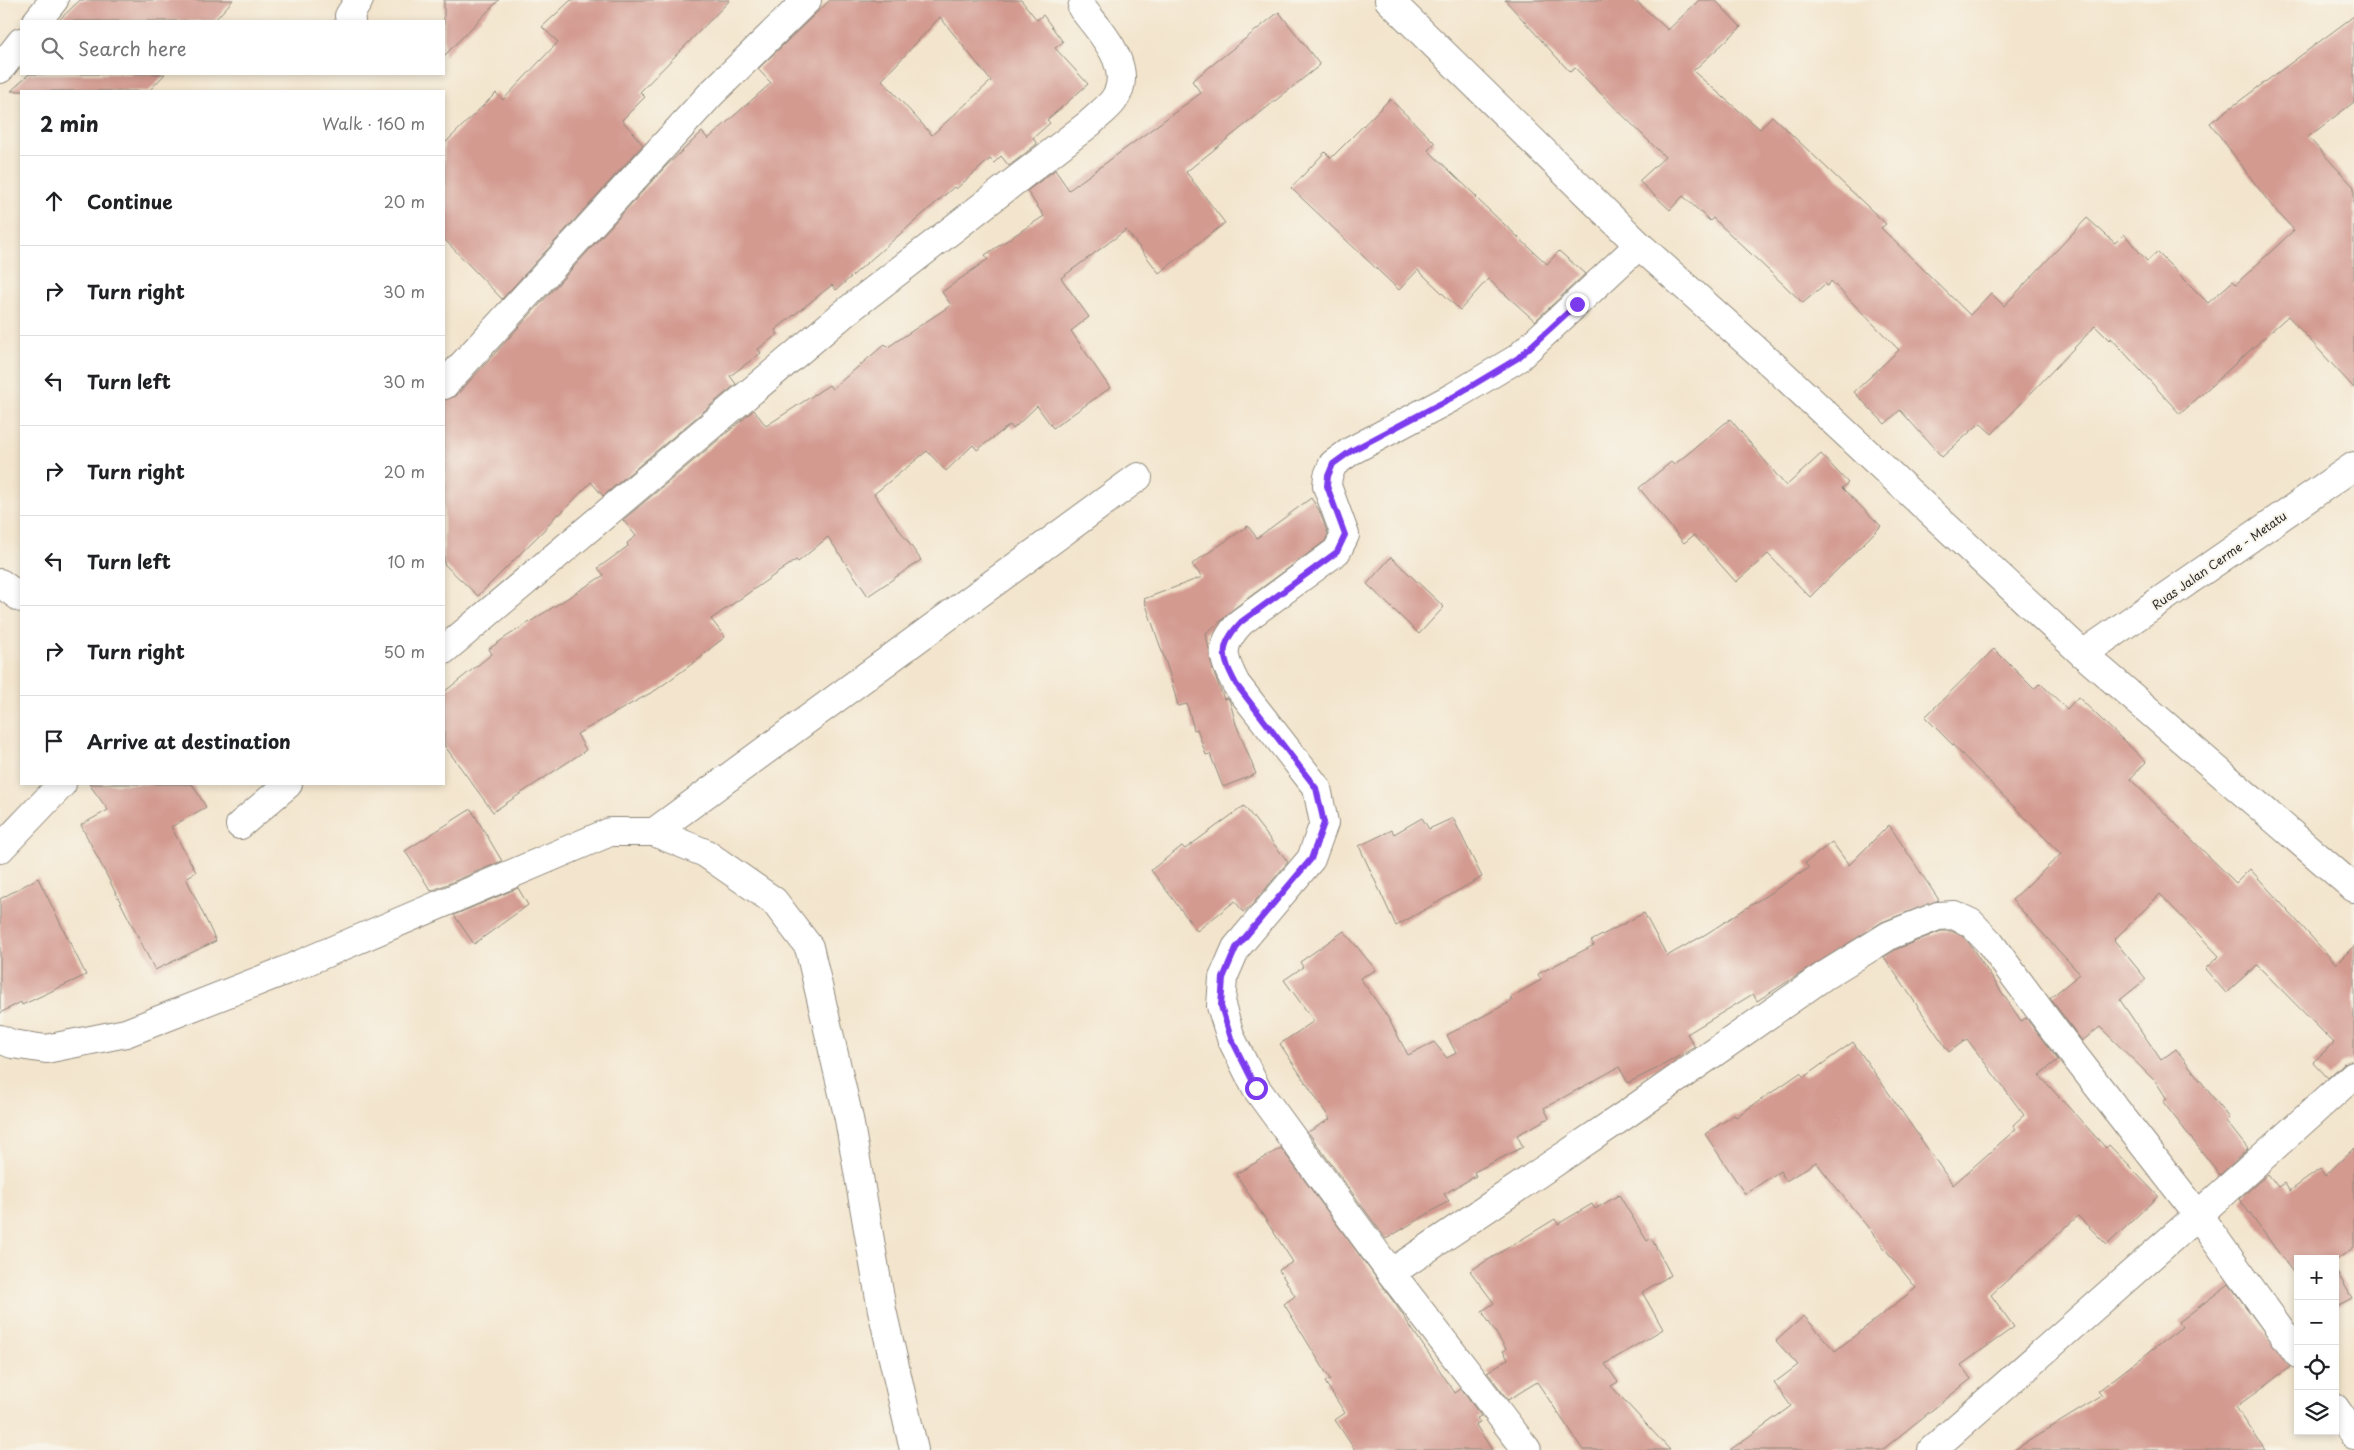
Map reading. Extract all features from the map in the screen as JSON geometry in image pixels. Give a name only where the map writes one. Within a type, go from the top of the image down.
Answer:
[{"type":"main road","points":[[39,20],[54,0]]},
{"type":"main road","points":[[350,20],[348,16],[359,0]]},
{"type":"main road","points":[[445,384],[711,94],[807,0]]},
{"type":"main road","points":[[1389,0],[1639,245],[1775,367],[2083,654],[2354,888]]},
{"type":"main road","points":[[445,649],[847,311],[1090,123],[1114,100],[1121,80],[1119,62],[1082,3]]},
{"type":"main road","points":[[0,69],[20,43]]},
{"type":"main road","points":[[1527,1450],[1392,1273],[1256,1088],[1231,1038],[1221,1006],[1223,978],[1236,948],[1311,859],[1324,823],[1316,788],[1236,684],[1228,670],[1223,652],[1230,634],[1241,622],[1337,552],[1345,535],[1327,486],[1328,476],[1333,464],[1351,451],[1453,397],[1518,358],[1639,245]]},
{"type":"main road","name":"Ruas Jalan Cerme - Metatu","points":[[2083,654],[2354,466]]},
{"type":"main road","points":[[654,832],[1138,477]]},
{"type":"main road","points":[[0,583],[20,597]]},
{"type":"main road","points":[[0,849],[61,785]]},
{"type":"main road","points":[[240,825],[287,785]]},
{"type":"main road","points":[[0,1038],[12,1044],[46,1049],[126,1033],[284,971],[610,832],[654,832],[705,853],[774,901],[810,947],[849,1118],[882,1310],[914,1450]]},
{"type":"main road","points":[[1392,1273],[1625,1115],[1824,976],[1890,935],[1938,916],[1954,915],[1971,923],[1990,943],[2055,1031],[2198,1215],[2294,1348]]},
{"type":"main road","points":[[1932,1450],[2354,1076]]},
{"type":"main road","points":[[2339,1414],[2354,1436]]},
{"type":"building","points":[[80,0],[233,0],[215,20],[59,20]]},
{"type":"building","points":[[444,0],[499,0],[445,55]]},
{"type":"building","points":[[571,0],[730,0],[640,92],[645,97],[622,120],[643,145],[502,299],[445,240],[445,143],[496,93],[503,100],[558,42],[542,27]]},
{"type":"building","points":[[830,0],[1021,0],[1037,20],[1043,15],[1063,42],[1055,48],[1088,84],[1047,120],[1050,123],[1033,138],[1037,144],[1009,166],[1001,156],[994,163],[990,159],[956,189],[954,187],[836,290],[832,285],[775,330],[778,334],[758,349],[761,353],[730,376],[736,384],[603,496],[591,482],[559,515],[558,513],[544,530],[478,596],[445,565],[445,400],[456,396],[665,167],[702,132],[708,139],[771,83],[758,69]],"holes":[[[940,17],[991,81],[932,135],[882,80]]]},
{"type":"building","points":[[1505,0],[1635,0],[1668,30],[1699,0],[1715,0],[1741,27],[1693,71],[1760,129],[1772,116],[1886,224],[1881,228],[1970,315],[1991,293],[2004,306],[2087,218],[2115,243],[2124,234],[2147,261],[2157,252],[2208,303],[2233,281],[2236,284],[2294,230],[2271,205],[2210,123],[2354,16],[2354,102],[2308,137],[2354,187],[2354,388],[2288,316],[2180,414],[2111,338],[2109,340],[2095,326],[1992,434],[1980,423],[1942,457],[1900,410],[1885,424],[1854,392],[1899,350],[1831,281],[1828,286],[1825,284],[1803,303],[1713,218],[1710,221],[1683,196],[1670,210],[1639,181],[1665,157],[1575,68],[1570,72]]},
{"type":"building","points":[[1279,12],[1320,65],[1186,172],[1225,223],[1159,273],[1126,230],[1061,278],[1089,317],[1071,331],[1110,388],[1053,428],[1037,406],[1013,429],[1010,425],[977,450],[973,445],[946,471],[927,451],[874,494],[921,560],[868,596],[828,537],[798,562],[796,560],[711,619],[725,637],[703,656],[656,690],[577,734],[586,750],[493,812],[445,746],[445,691],[492,654],[489,649],[604,575],[598,568],[628,546],[627,543],[636,536],[623,520],[754,410],[766,426],[829,385],[832,389],[885,344],[888,347],[951,305],[942,292],[988,259],[985,255],[1044,216],[1027,191],[1055,170],[1069,190],[1201,93],[1192,81]]},
{"type":"building","points":[[28,75],[164,75],[150,90],[11,91]]},
{"type":"building","points":[[1390,99],[1435,143],[1428,150],[1547,264],[1559,251],[1585,274],[1535,321],[1488,279],[1460,310],[1418,270],[1399,290],[1291,188],[1325,152],[1331,158]]},
{"type":"building","points":[[1730,419],[1786,486],[1821,454],[1848,483],[1842,488],[1881,526],[1810,597],[1768,554],[1736,582],[1694,535],[1684,543],[1639,488],[1671,462],[1674,465]]},
{"type":"building","points":[[1311,498],[1319,510],[1328,534],[1325,541],[1232,610],[1206,633],[1213,671],[1224,699],[1227,698],[1230,702],[1236,724],[1256,774],[1223,787],[1210,754],[1206,755],[1197,729],[1194,730],[1187,704],[1178,706],[1169,672],[1144,599],[1202,577],[1192,564],[1248,526],[1257,538]]},
{"type":"building","points":[[1391,557],[1444,607],[1419,634],[1367,584]]},
{"type":"building","points":[[1994,649],[2034,689],[2040,683],[2067,709],[2078,697],[2146,762],[2130,779],[2236,883],[2250,869],[2336,964],[2354,946],[2354,1060],[2344,1063],[2328,1078],[2313,1062],[2334,1043],[2257,965],[2226,993],[2205,969],[2219,956],[2160,894],[2114,940],[2146,979],[2120,1000],[2161,1060],[2176,1049],[2229,1118],[2226,1121],[2248,1149],[2220,1175],[2163,1102],[2167,1099],[2156,1082],[2100,1027],[2082,1041],[2050,998],[2080,974],[2012,900],[2061,854],[1925,717]]},
{"type":"building","points":[[90,785],[193,785],[206,807],[171,827],[196,872],[186,878],[216,941],[155,970],[81,825],[108,810]]},
{"type":"building","points":[[1244,806],[1288,862],[1251,906],[1243,912],[1235,901],[1197,931],[1151,870],[1182,846],[1185,849]]},
{"type":"building","points":[[471,809],[502,861],[431,891],[405,851]]},
{"type":"building","points":[[1422,818],[1429,829],[1453,818],[1482,877],[1396,926],[1359,846],[1392,830],[1394,834]]},
{"type":"building","points":[[1889,825],[1939,900],[1882,922],[1757,1001],[1753,994],[1687,1034],[1695,1047],[1660,1067],[1628,1083],[1619,1067],[1544,1108],[1549,1118],[1517,1135],[1523,1147],[1474,1172],[1476,1176],[1444,1194],[1449,1201],[1386,1239],[1308,1132],[1330,1119],[1280,1044],[1314,1021],[1284,980],[1303,967],[1300,962],[1344,931],[1376,970],[1360,978],[1387,1016],[1408,1055],[1434,1042],[1447,1058],[1456,1053],[1447,1035],[1512,1001],[1510,998],[1541,980],[1538,974],[1594,945],[1591,941],[1644,913],[1667,956],[1706,934],[1809,868],[1805,863],[1832,842],[1849,865]]},
{"type":"building","points":[[38,878],[86,975],[22,1005],[21,1002],[0,1013],[0,899]]},
{"type":"building","points":[[518,888],[528,905],[474,944],[454,915]]},
{"type":"building","points":[[1941,931],[1951,931],[1962,936],[1968,942],[2021,1021],[2026,1018],[2058,1060],[2039,1075],[2106,1148],[2109,1145],[2158,1196],[2107,1245],[2078,1216],[1991,1295],[2014,1327],[1961,1365],[1971,1379],[1882,1450],[1730,1450],[1791,1406],[1774,1383],[1798,1365],[1776,1341],[1804,1316],[1835,1351],[1916,1288],[1816,1162],[1786,1181],[1780,1171],[1745,1194],[1705,1134],[1734,1115],[1736,1117],[1800,1073],[1804,1077],[1853,1042],[1953,1185],[2016,1129],[2013,1125],[2024,1115],[1967,1039],[1949,1052],[1884,957],[1897,949]]},
{"type":"building","points":[[1281,1148],[1396,1305],[1455,1393],[1461,1389],[1481,1416],[1477,1418],[1480,1423],[1476,1425],[1492,1450],[1355,1450],[1335,1420],[1345,1413],[1325,1382],[1330,1379],[1284,1304],[1295,1296],[1279,1270],[1293,1262],[1236,1174]]},
{"type":"building","points":[[2354,1148],[2354,1247],[2339,1258],[2339,1255],[2294,1255],[2294,1274],[2239,1199],[2268,1174],[2278,1187],[2284,1183],[2290,1191],[2320,1169],[2325,1176]]},
{"type":"building","points":[[1619,1195],[1647,1241],[1651,1238],[1671,1275],[1642,1292],[1663,1329],[1605,1364],[1618,1382],[1611,1386],[1670,1450],[1583,1450],[1537,1382],[1508,1400],[1487,1372],[1508,1359],[1503,1351],[1506,1349],[1482,1311],[1494,1303],[1470,1271],[1555,1219],[1558,1224],[1592,1204],[1595,1209]]},
{"type":"building","points":[[2339,1276],[2352,1298],[2339,1305]]},
{"type":"building","points":[[2229,1284],[2290,1367],[2236,1407],[2265,1450],[2014,1450],[2102,1396],[2098,1391],[2182,1327],[2179,1322]]},
{"type":"route","points":[[1256,1088],[1231,1038],[1221,1006],[1223,978],[1236,948],[1311,859],[1324,823],[1316,788],[1236,684],[1228,670],[1223,652],[1230,634],[1241,622],[1337,552],[1345,535],[1327,486],[1328,476],[1333,464],[1351,451],[1453,397],[1518,358],[1577,304]]}]
